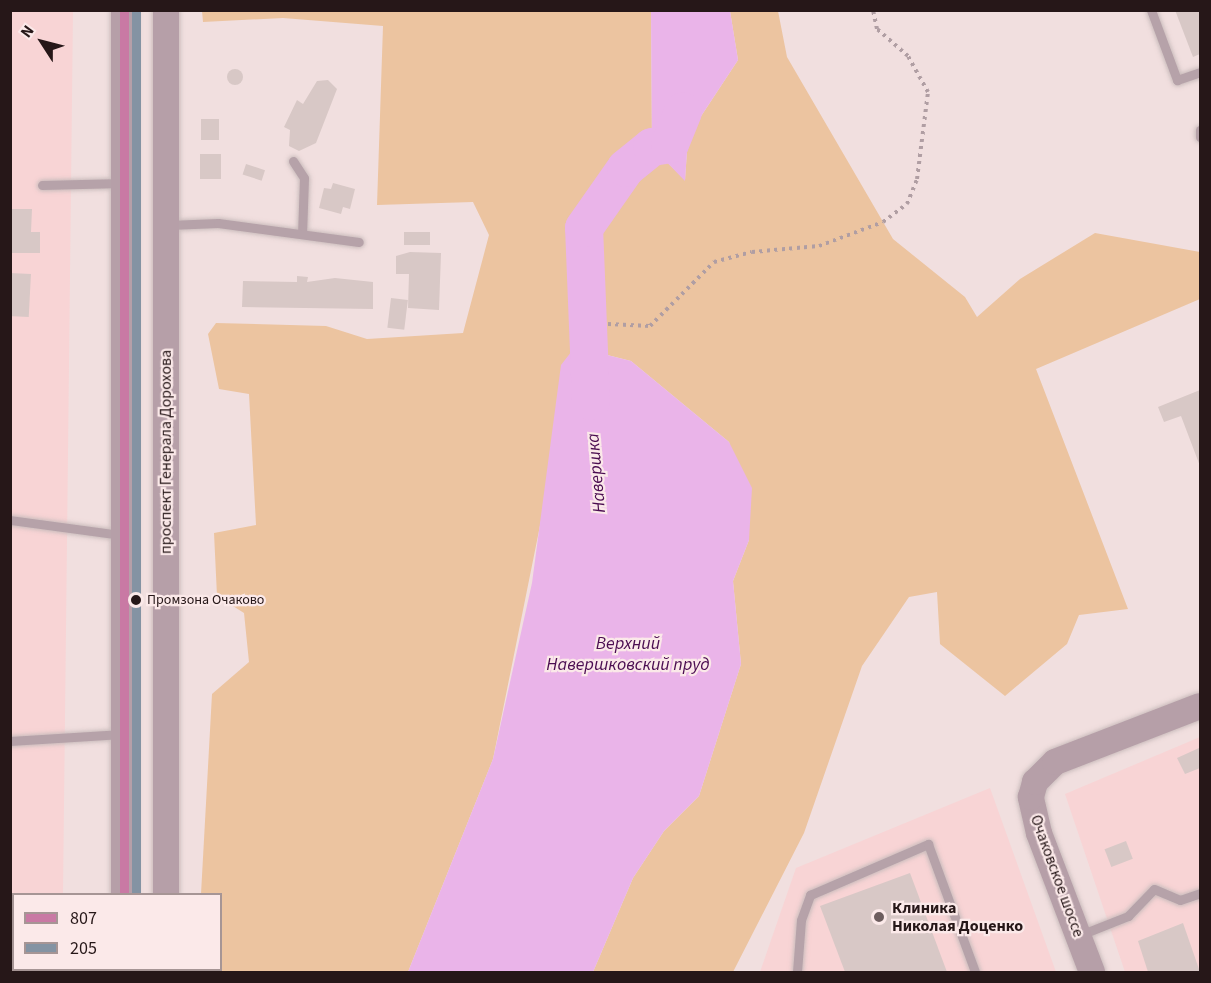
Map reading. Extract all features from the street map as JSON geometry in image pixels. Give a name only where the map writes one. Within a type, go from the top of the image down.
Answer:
[{"type":"main road","points":[[124,10],[124,893]]},
{"type":"main road","name":"проспект Генерала Дорохова","points":[[166,10],[166,893]]},
{"type":"main road","name":"Очаковское шоссе","points":[[1092,972],[1037,825],[1031,797],[1035,782],[1055,762],[1200,706]]},
{"type":"lane","points":[[1151,10],[1177,80],[1200,72]]},
{"type":"lane","points":[[1200,130],[1200,137]]},
{"type":"lane","points":[[293,161],[304,177],[302,234]]},
{"type":"lane","points":[[42,185],[124,183]]},
{"type":"lane","points":[[166,225],[218,223],[359,242]]},
{"type":"lane","points":[[10,520],[124,536]]},
{"type":"lane","points":[[10,741],[124,734]]},
{"type":"lane","points":[[797,972],[801,920],[810,895],[928,844],[975,972]]},
{"type":"lane","points":[[1078,936],[1128,916],[1154,889],[1180,900],[1200,894]]},
{"type":"path","points":[[608,324],[650,326],[714,262],[752,252],[819,246],[883,222],[907,204],[917,179],[928,92],[908,56],[877,29],[873,10]]},
{"type":"shaded area","points":[[10,11],[73,11],[63,893],[12,893],[12,971],[63,972],[11,972]]},
{"type":"shaded area","points":[[202,11],[651,11],[652,147],[685,180],[688,136],[738,60],[730,11],[778,11],[787,57],[893,239],[965,297],[977,317],[1020,279],[1095,233],[1200,252],[1200,299],[1036,369],[1128,609],[1079,615],[1067,644],[1005,696],[940,644],[937,592],[909,597],[862,666],[804,833],[733,972],[593,972],[633,878],[664,831],[699,796],[741,664],[733,581],[749,540],[729,442],[631,361],[576,347],[493,759],[408,972],[200,972],[222,971],[222,893],[201,893],[212,694],[249,662],[244,613],[217,596],[214,533],[256,525],[249,394],[219,389],[208,334],[216,323],[326,326],[367,339],[463,333],[489,235],[473,202],[377,205],[383,26],[283,18],[203,22]]},
{"type":"shaded area","points":[[1200,737],[1200,972],[1125,972],[1065,794]]},
{"type":"shaded area","points":[[990,788],[1056,972],[760,972],[796,868]]},
{"type":"water","points":[[651,11],[730,11],[738,60],[688,136],[685,181],[652,147]]},
{"type":"water","name":"Верхний Навершковский пруд","points":[[575,347],[631,361],[729,442],[752,488],[749,540],[733,581],[741,664],[699,796],[664,831],[633,878],[593,972],[408,972],[493,759],[532,583],[561,365]]},
{"type":"building","points":[[1175,10],[1200,10],[1200,54],[1193,57]]},
{"type":"building","points":[[235,69],[241,71],[243,77],[241,83],[235,85],[229,83],[227,77],[229,71]]},
{"type":"building","points":[[328,80],[337,89],[316,143],[299,151],[289,146],[290,130],[284,127],[297,100],[303,104],[317,81]]},
{"type":"building","points":[[201,119],[219,119],[219,140],[201,140]]},
{"type":"building","points":[[200,154],[221,154],[221,179],[200,179]]},
{"type":"building","points":[[246,164],[265,170],[262,181],[243,174]]},
{"type":"building","points":[[333,183],[355,189],[350,209],[343,207],[341,214],[319,208],[324,188],[331,189]]},
{"type":"building","points":[[10,209],[32,209],[31,232],[40,232],[40,253],[10,253]]},
{"type":"building","points":[[404,232],[430,232],[430,245],[404,245]]},
{"type":"building","points":[[410,252],[441,253],[439,310],[408,308],[409,274],[396,274],[396,256]]},
{"type":"building","points":[[10,273],[31,274],[29,317],[10,316]]},
{"type":"building","points":[[297,276],[308,277],[307,282],[335,278],[373,282],[373,309],[242,307],[243,281],[297,282]]},
{"type":"building","points":[[391,298],[408,300],[404,330],[387,328]]},
{"type":"building","points":[[1200,390],[1200,466],[1181,416],[1164,422],[1158,407]]},
{"type":"building","points":[[1199,748],[1200,768],[1185,774],[1177,758]]},
{"type":"building","points":[[1126,841],[1133,859],[1111,867],[1105,849]]},
{"type":"building","points":[[910,873],[947,972],[845,972],[820,906]]},
{"type":"building","points":[[1183,923],[1200,972],[1148,972],[1138,941]]},
{"type":"waterway","name":"Навершка","points":[[591,401],[584,228],[626,168],[652,147],[670,144],[683,111]]},
{"type":"transit line","name":"807","points":[[124,10],[124,893]]},
{"type":"transit line","name":"205","points":[[136,10],[136,893]]},
{"type":"place","name":"Промзона Очаково","points":[[136,600]]},
{"type":"place","name":"Клиника Николая Доценко","points":[[879,917]]}]
